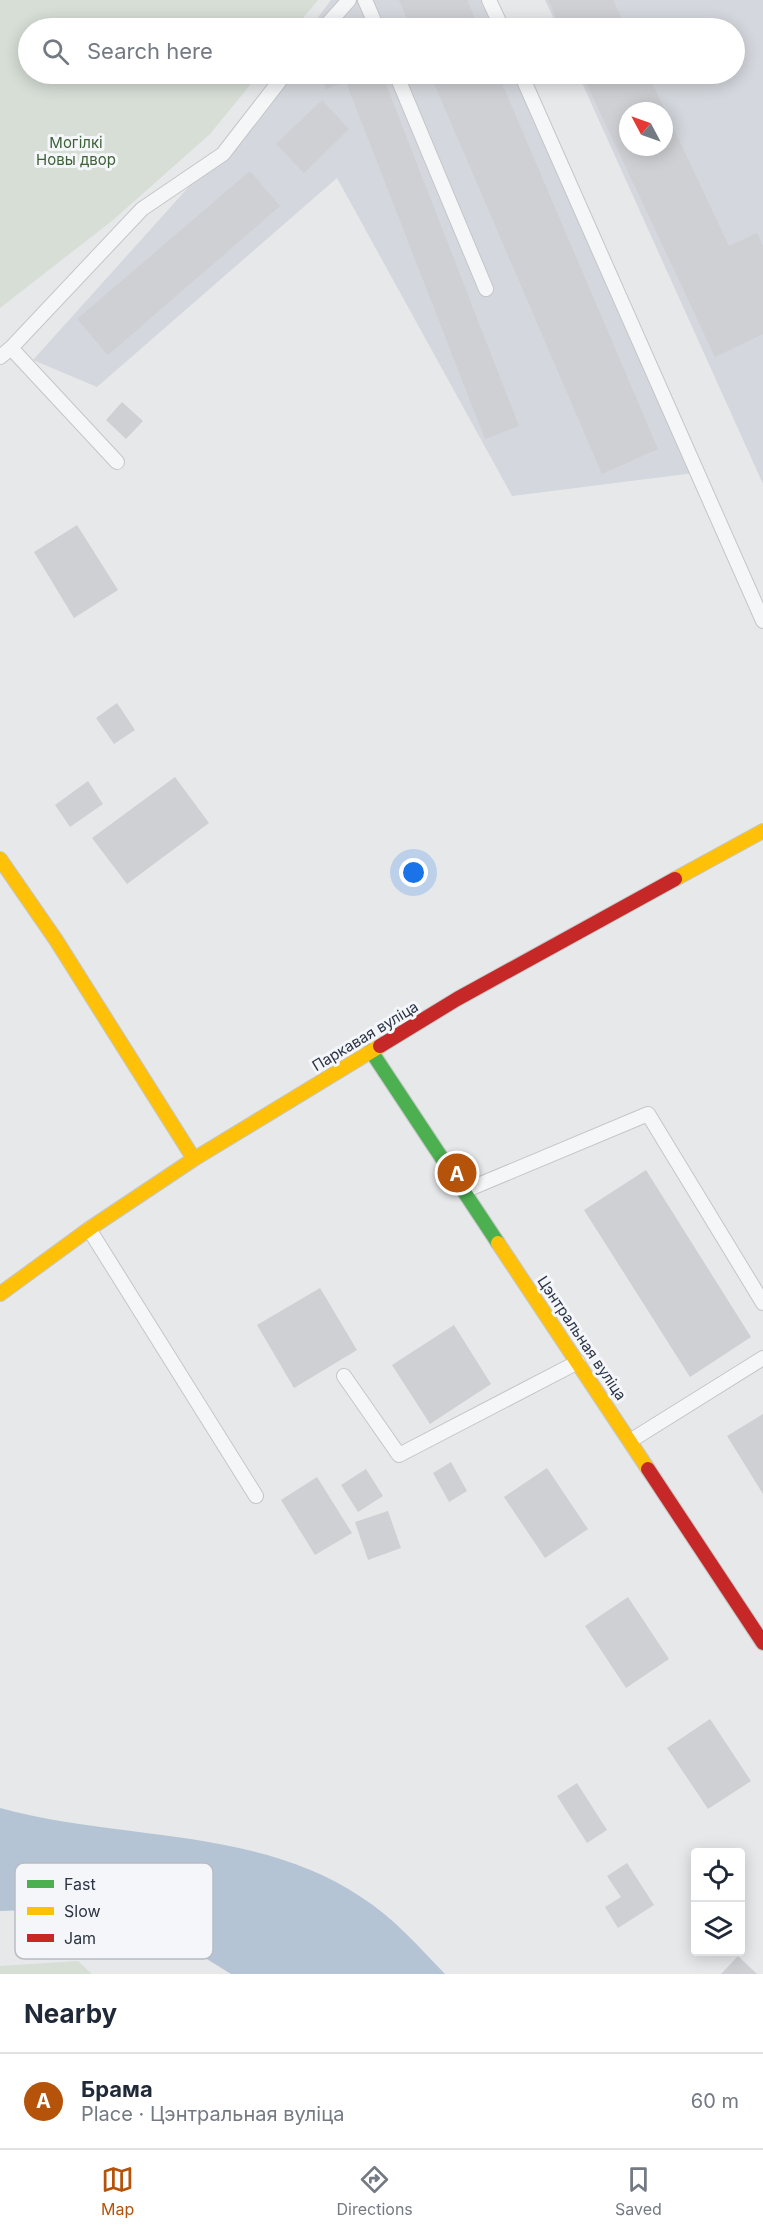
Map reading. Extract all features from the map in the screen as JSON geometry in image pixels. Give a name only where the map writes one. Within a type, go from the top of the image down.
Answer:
[{"type":"street","name":"Паркавая вуліца","points":[[0,1294],[89,1229],[194,1159],[371,1051],[458,999],[763,831]]},
{"type":"street","points":[[0,859],[56,940],[194,1159]]},
{"type":"street","name":"Цэнтральная вуліца","points":[[371,1051],[763,1643]]},
{"type":"lane","points":[[333,18],[349,0]]},
{"type":"lane","points":[[365,0],[373,18]]},
{"type":"lane","points":[[489,0],[497,18]]},
{"type":"lane","points":[[0,357],[142,209],[223,154],[277,84]]},
{"type":"lane","points":[[400,84],[486,289]]},
{"type":"lane","points":[[525,84],[763,621]]},
{"type":"lane","points":[[11,348],[117,462]]},
{"type":"lane","points":[[464,1191],[648,1114],[763,1303]]},
{"type":"lane","points":[[89,1229],[256,1496]]},
{"type":"lane","points":[[630,1441],[763,1358]]},
{"type":"lane","points":[[344,1376],[399,1455],[578,1362]]},
{"type":"shaded area","points":[[331,0],[486,0],[494,18],[318,18]]},
{"type":"shaded area","points":[[545,0],[763,0],[763,484],[583,84],[745,84],[745,18],[553,18]]},
{"type":"shaded area","points":[[268,84],[525,84],[702,472],[512,496],[337,178],[97,387],[33,360],[203,171]]},
{"type":"green space","name":"Могілкі Новы двор","points":[[0,0],[318,0],[303,18],[18,18],[18,84],[251,84],[210,134],[113,220],[0,308]]},
{"type":"green space","points":[[78,1961],[92,1974],[0,1974],[0,1966]]},
{"type":"water","points":[[0,1808],[92,1826],[232,1846],[277,1858],[320,1874],[373,1905],[405,1933],[445,1974],[231,1974],[207,1959],[213,1959],[213,1863],[15,1863],[15,1910],[0,1911]]},
{"type":"building","points":[[399,0],[467,0],[475,18],[407,18]]},
{"type":"building","points":[[548,0],[613,0],[621,18],[556,18]]},
{"type":"building","points":[[324,84],[340,84],[326,89]]},
{"type":"building","points":[[347,84],[386,84],[519,426],[485,439]]},
{"type":"building","points":[[434,84],[502,84],[658,449],[602,474]]},
{"type":"building","points":[[587,84],[653,84],[661,102],[619,102],[619,153]]},
{"type":"building","points":[[322,100],[349,129],[304,173],[276,144]]},
{"type":"building","points":[[673,127],[729,246],[757,233],[763,246],[763,334],[715,357],[621,156],[673,156]]},
{"type":"building","points":[[250,171],[280,206],[108,355],[77,319]]},
{"type":"building","points":[[122,402],[143,421],[126,439],[106,420]]},
{"type":"building","points":[[77,525],[118,590],[74,618],[34,552]]},
{"type":"building","points":[[117,703],[135,730],[114,744],[96,718]]},
{"type":"building","points":[[175,777],[209,823],[127,884],[92,838]]},
{"type":"building","points":[[88,781],[103,804],[70,827],[55,805]]},
{"type":"building","points":[[646,1170],[751,1337],[690,1377],[584,1210]]},
{"type":"building","points":[[320,1288],[357,1350],[294,1388],[257,1325]]},
{"type":"building","points":[[454,1325],[491,1384],[430,1424],[392,1365]]},
{"type":"building","points":[[763,1414],[763,1494],[727,1436]]},
{"type":"building","points":[[451,1462],[467,1491],[449,1502],[433,1473]]},
{"type":"building","points":[[547,1468],[588,1529],[545,1558],[504,1497]]},
{"type":"building","points":[[366,1469],[383,1496],[358,1512],[341,1485]]},
{"type":"building","points":[[317,1477],[352,1533],[315,1555],[281,1500]]},
{"type":"building","points":[[388,1511],[401,1548],[368,1560],[355,1522]]},
{"type":"building","points":[[628,1597],[669,1659],[626,1688],[585,1626]]},
{"type":"building","points":[[710,1719],[751,1781],[708,1809],[667,1748]]},
{"type":"building","points":[[577,1783],[607,1830],[587,1843],[557,1796]]},
{"type":"building","points":[[627,1863],[654,1905],[618,1928],[605,1907],[621,1897],[607,1876]]},
{"type":"building","points":[[738,1956],[757,1974],[721,1974]]},
{"type":"traffic: fast","points":[[371,1051],[498,1243]]},
{"type":"traffic: slow","points":[[675,879],[763,831]]},
{"type":"traffic: slow","points":[[0,859],[56,940],[194,1159]]},
{"type":"traffic: slow","points":[[0,1294],[89,1229],[194,1159],[380,1046]]},
{"type":"traffic: slow","points":[[498,1243],[648,1469]]},
{"type":"traffic: jam","points":[[380,1046],[457,999],[675,879]]},
{"type":"traffic: jam","points":[[648,1469],[763,1643]]},
{"type":"place","name":"Брама","points":[[457,1173]]}]
